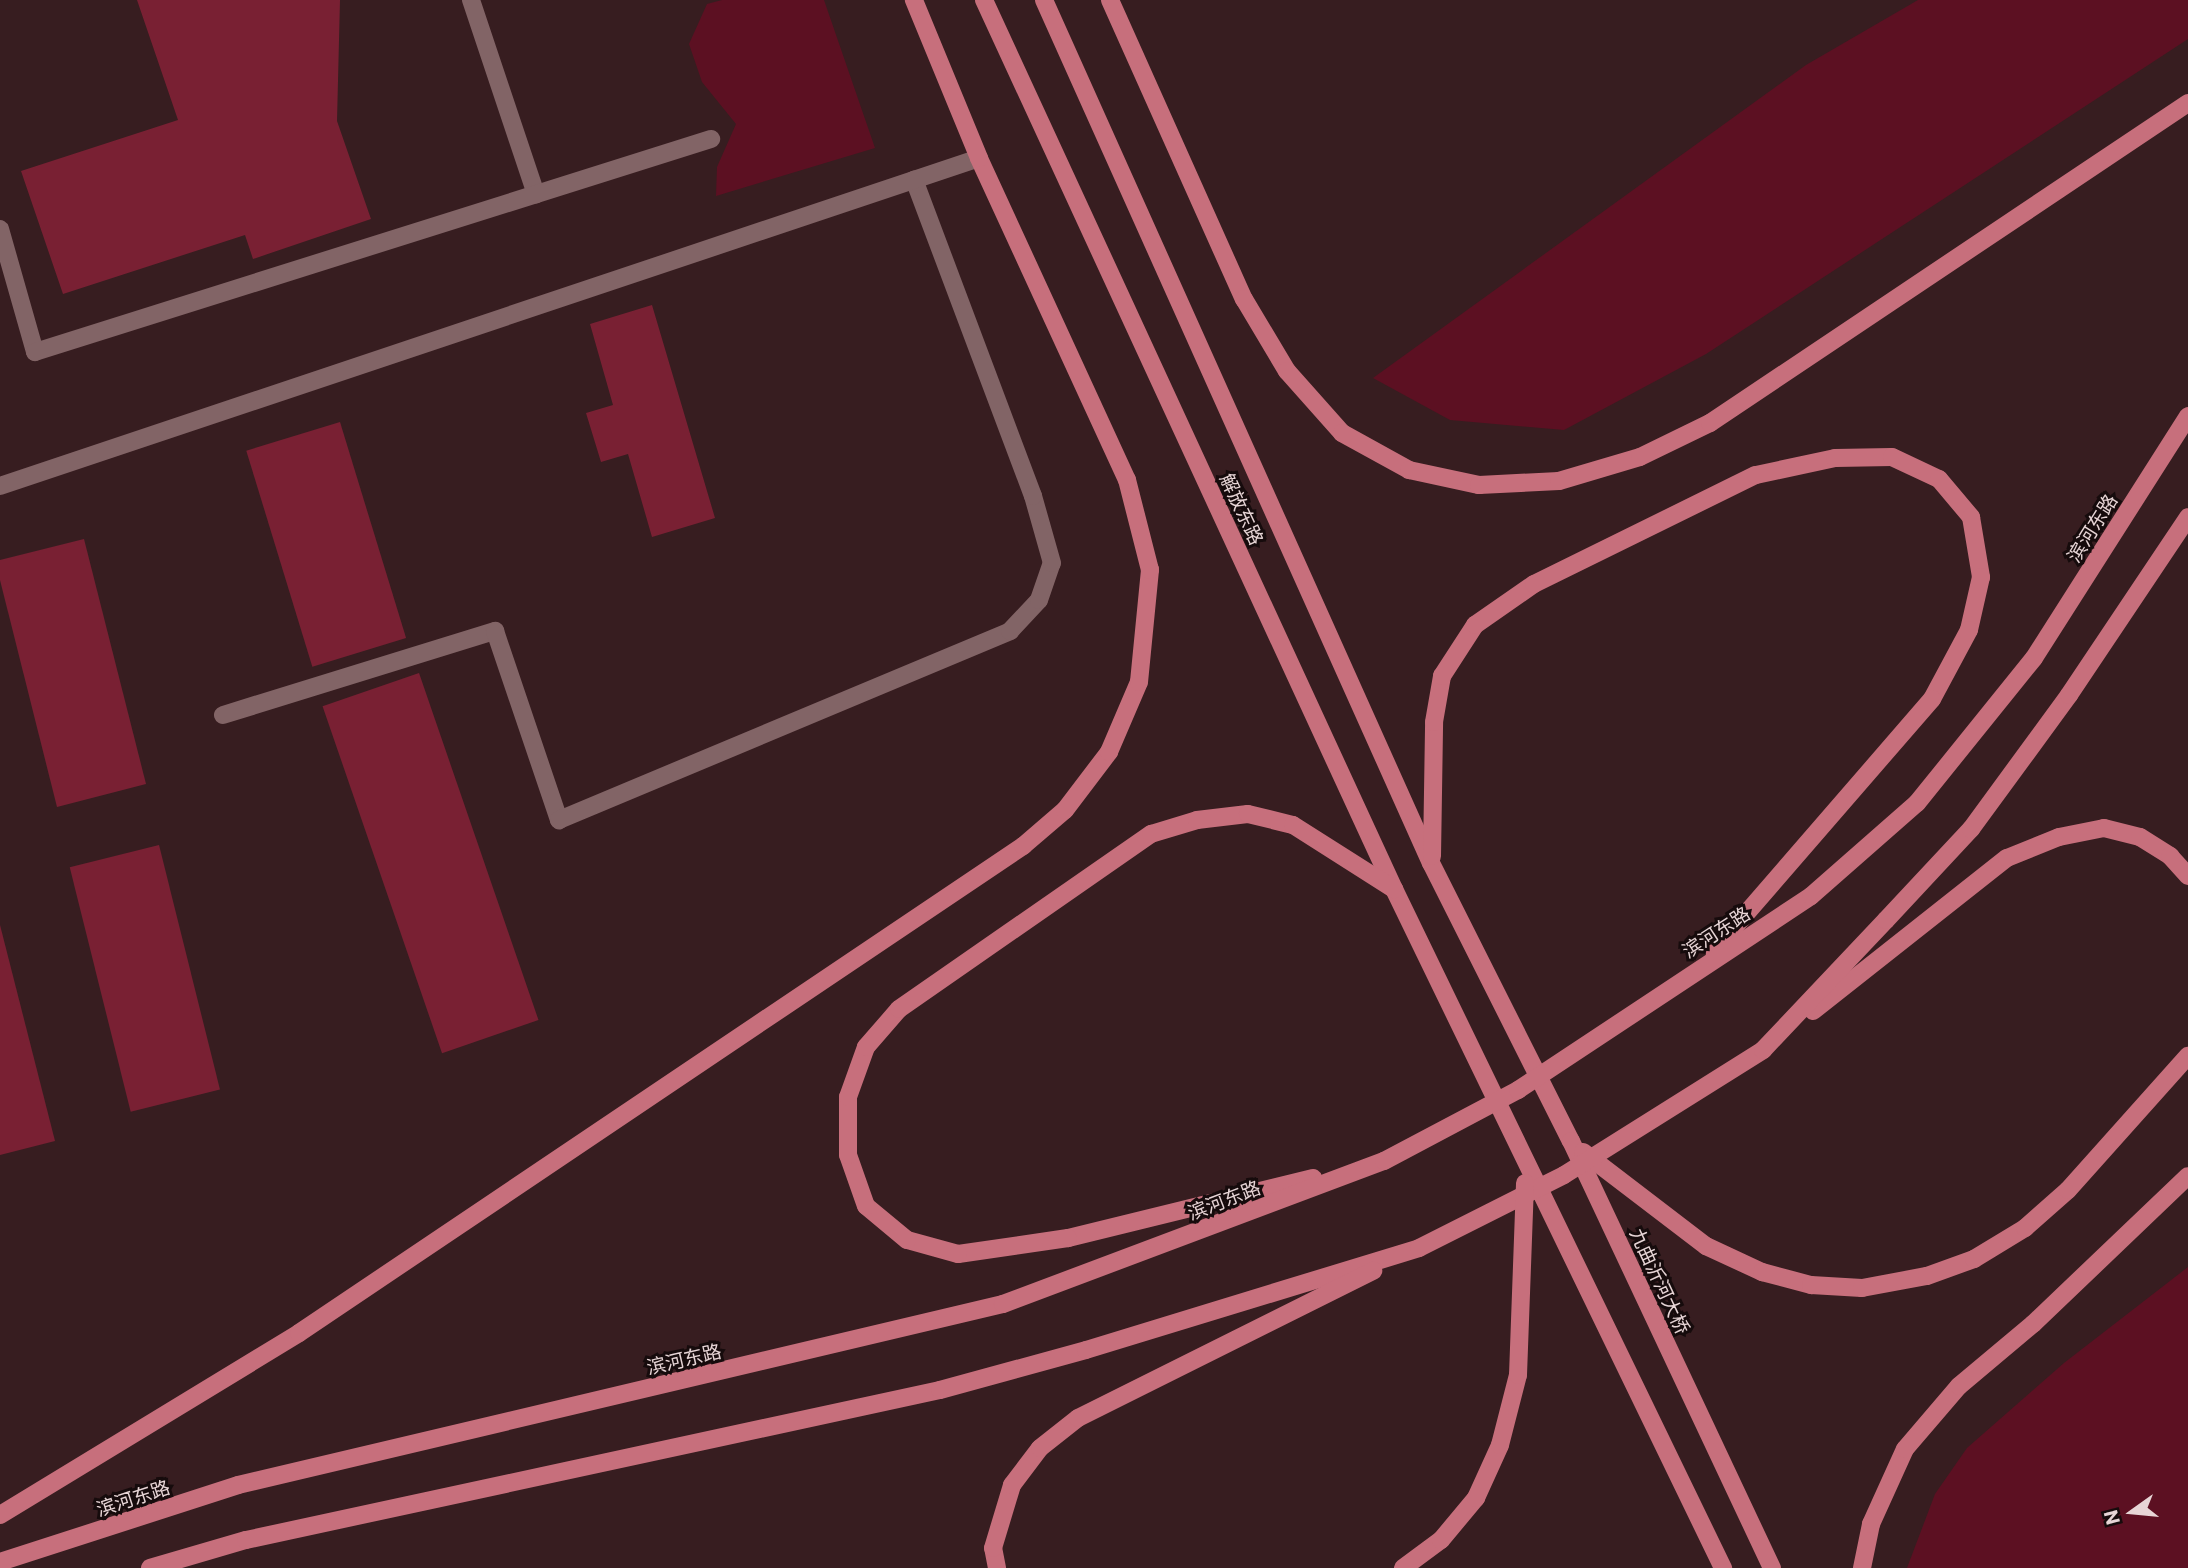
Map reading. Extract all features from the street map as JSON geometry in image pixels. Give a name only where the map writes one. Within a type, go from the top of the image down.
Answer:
[{"type":"main road","points":[[0,1515],[299,1333],[1023,846],[1065,810],[1109,752],[1139,682],[1150,570],[1127,480],[979,158],[914,0]]},
{"type":"main road","name":"解放东路","points":[[984,0],[1394,889],[1467,1033],[1525,1156]]},
{"type":"main road","name":"解放东路","points":[[1044,0],[1431,863],[1505,1014]]},
{"type":"main road","points":[[1110,0],[1244,299],[1287,371],[1342,433],[1409,470],[1479,485],[1559,481],[1640,457],[1710,423],[2188,103]]},
{"type":"main road","name":"滨河东路","points":[[0,1562],[238,1485],[1003,1304],[1384,1160],[1518,1090],[1700,966],[1811,895],[1917,803],[2034,658],[2188,415]]},
{"type":"main road","points":[[1431,863],[1434,722],[1442,676],[1475,625],[1534,584],[1756,475],[1835,458],[1892,457],[1939,479],[1971,517],[1981,578],[1969,630],[1932,699],[1700,966]]},
{"type":"main road","points":[[1763,1050],[1971,829],[2069,695],[2188,517]]},
{"type":"main road","points":[[1384,1160],[1068,1238],[958,1254],[907,1240],[866,1206],[848,1155],[848,1097],[866,1047],[899,1009],[1151,834],[1197,820],[1248,814],[1293,825],[1394,889]]},
{"type":"main road","points":[[997,1568],[993,1548],[1012,1485],[1040,1448],[1078,1419],[1563,1175],[1763,1050],[2007,858],[2046,842],[2104,828],[2140,837],[2170,856],[2188,876]]},
{"type":"main road","name":"九曲沂河大桥","points":[[1505,1014],[1571,1141],[1772,1568]]},
{"type":"main road","points":[[1571,1141],[1639,1199],[1706,1246],[1762,1272],[1811,1286],[1862,1288],[1927,1276],[1974,1259],[2025,1228],[2068,1191],[2188,1056]]},
{"type":"main road","points":[[1403,1568],[1441,1541],[1476,1499],[1500,1446],[1518,1375],[1526,1266],[1525,1156]]},
{"type":"main road","points":[[1525,1156],[1723,1568]]},
{"type":"main road","points":[[1862,1568],[1871,1524],[1905,1449],[1959,1386],[2033,1324],[2188,1176]]},
{"type":"main road","points":[[150,1568],[246,1540],[940,1390],[1419,1248]]},
{"type":"street","points":[[471,0],[536,194]]},
{"type":"street","points":[[0,229],[36,352],[710,139]]},
{"type":"street","points":[[0,486],[979,158]]},
{"type":"street","points":[[223,715],[495,631],[559,820],[1010,631],[1039,600],[1052,563],[1033,496],[914,180]]},
{"type":"shaded area","points":[[722,0],[824,0],[875,148],[716,196],[717,167],[736,124],[702,82],[689,44],[707,4]]},
{"type":"shaded area","points":[[1918,0],[2188,0],[2188,39],[1706,354],[1564,430],[1450,420],[1373,378],[1806,65]]},
{"type":"shaded area","points":[[2188,1267],[2188,1568],[1907,1568],[1935,1494],[1967,1448],[2064,1363]]},
{"type":"building","points":[[137,0],[340,0],[337,121],[371,219],[253,259],[245,235],[63,294],[21,171],[178,120]]},
{"type":"building","points":[[652,305],[715,518],[652,537],[628,454],[601,462],[586,413],[613,405],[590,324]]},
{"type":"building","points":[[340,422],[406,638],[312,667],[246,451]]},
{"type":"building","points":[[84,539],[146,784],[57,807],[0,580],[0,560]]},
{"type":"building","points":[[419,673],[538,1020],[442,1053],[323,706]]},
{"type":"building","points":[[159,845],[220,1090],[131,1112],[70,867]]},
{"type":"building","points":[[0,925],[55,1141],[0,1155]]}]
